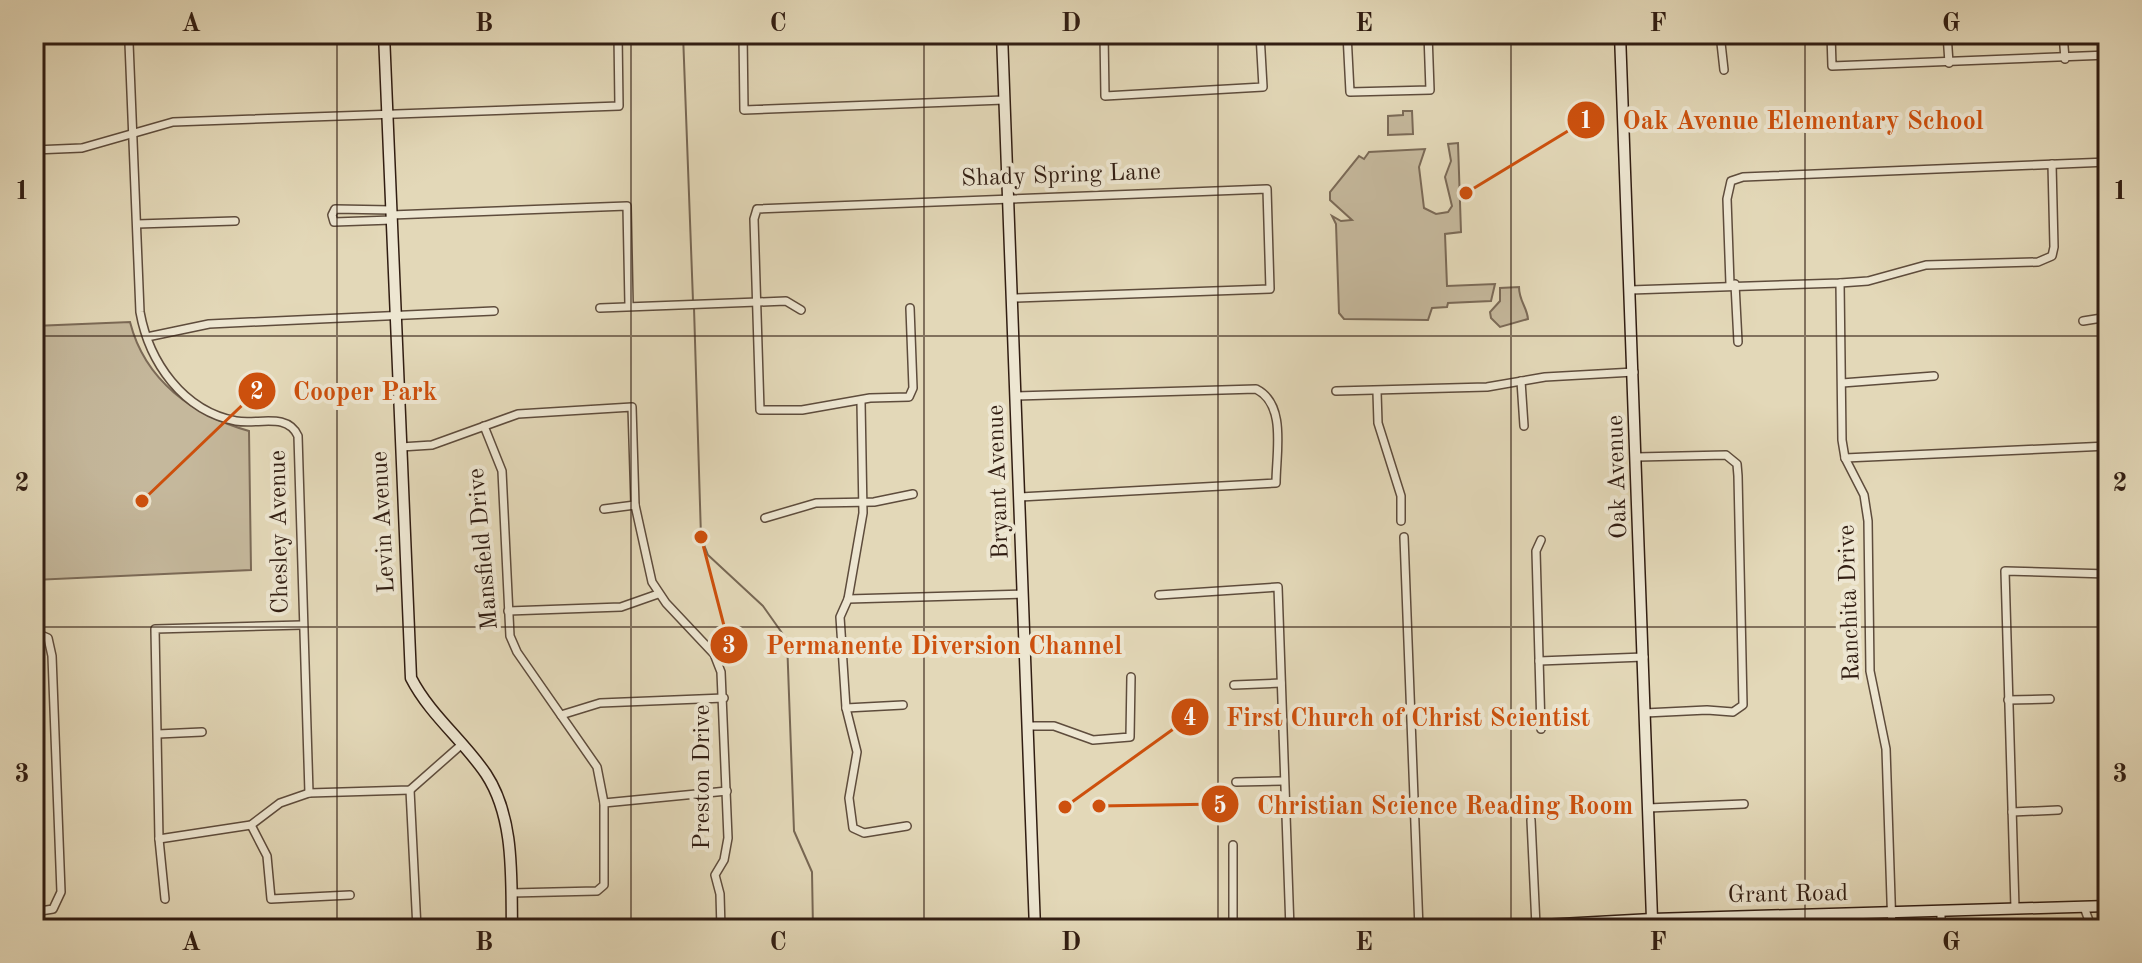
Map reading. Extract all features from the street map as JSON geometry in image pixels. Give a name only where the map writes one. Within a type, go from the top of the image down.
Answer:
[{"type":"street","name":"Chesley Avenue","points":[[133,34],[129,43],[140,312],[147,337],[163,373],[207,410],[239,421],[279,421],[295,430],[309,793]]},
{"type":"street","name":"Levin Avenue","points":[[384,34],[411,678],[423,700],[485,773],[499,797],[507,828],[512,929]]},
{"type":"street","points":[[34,150],[82,148],[132,131],[173,122],[619,106],[618,34]]},
{"type":"street","points":[[743,34],[744,110],[1004,100]]},
{"type":"street","name":"Bryant Avenue","points":[[1002,34],[1035,929]]},
{"type":"street","points":[[1104,34],[1105,96],[1263,87],[1260,34]]},
{"type":"street","points":[[1347,34],[1350,92],[1430,90],[1428,34]]},
{"type":"street","name":"Oak Avenue","points":[[1620,34],[1652,919]]},
{"type":"street","points":[[1720,34],[1724,70]]},
{"type":"street","points":[[1831,34],[1832,66],[2108,55]]},
{"type":"street","points":[[1947,34],[1949,63]]},
{"type":"street","points":[[2063,34],[2065,59]]},
{"type":"street","points":[[1738,342],[1727,199],[1731,181],[1743,177],[2108,162]]},
{"type":"street","points":[[1630,290],[1732,284],[1840,283],[1868,281],[1926,265],[2038,262],[2052,256],[2052,164]]},
{"type":"street","name":"Shady Spring Lane","points":[[757,302],[754,219],[757,209],[1267,189],[1270,289],[1013,298]]},
{"type":"street","points":[[391,215],[334,222],[332,215],[335,209],[391,215],[627,206],[629,305]]},
{"type":"street","points":[[356,212],[356,221]]},
{"type":"street","points":[[137,224],[235,221]]},
{"type":"street","name":"Ranchita Drive","points":[[1840,283],[1845,458],[1864,495],[1868,521],[1870,671],[1886,749],[1892,927]]},
{"type":"street","points":[[600,308],[786,301],[801,310]]},
{"type":"street","points":[[757,302],[760,410],[802,410],[870,398],[903,398],[912,393],[910,308]]},
{"type":"street","points":[[147,337],[198,325],[494,311]]},
{"type":"street","points":[[2083,321],[2108,317]]},
{"type":"street","points":[[1336,391],[1487,387],[1521,381],[1634,372]]},
{"type":"street","points":[[1842,383],[1934,376]]},
{"type":"street","points":[[1521,381],[1524,426]]},
{"type":"street","points":[[1016,396],[1256,389],[1269,395],[1276,407],[1276,483],[1020,497]]},
{"type":"street","points":[[1377,392],[1378,423],[1401,496],[1401,521]]},
{"type":"street","points":[[861,402],[864,502],[848,599],[840,617],[846,708],[857,752],[849,798],[853,828],[864,833],[907,826]]},
{"type":"street","name":"Preston Drive","points":[[401,447],[432,445],[518,414],[632,407],[635,505],[652,582],[658,594],[714,654],[721,672],[728,838],[724,860],[715,875],[720,894],[721,929]]},
{"type":"street","name":"Mansfield Drive","points":[[484,426],[502,471],[510,636],[517,652],[597,767],[604,803],[604,885],[597,891],[511,893]]},
{"type":"street","points":[[1845,458],[2108,446]]},
{"type":"street","points":[[1637,457],[1726,455],[1737,464],[1738,476],[1743,705],[1733,712],[1645,713]]},
{"type":"street","points":[[765,518],[816,503],[864,502],[913,494]]},
{"type":"street","points":[[604,509],[635,505]]},
{"type":"street","points":[[1404,537],[1419,929]]},
{"type":"street","points":[[1541,540],[1536,551],[1541,729]]},
{"type":"street","points":[[2015,908],[2005,571],[2108,574]]},
{"type":"street","points":[[1159,595],[1278,587],[1290,929]]},
{"type":"street","points":[[508,611],[621,607],[658,594]]},
{"type":"street","points":[[848,599],[1023,594]]},
{"type":"street","points":[[165,899],[159,839],[155,629],[302,625]]},
{"type":"street","points":[[34,632],[48,638],[52,656],[61,892],[53,909],[34,912]]},
{"type":"street","points":[[1539,661],[1644,657]]},
{"type":"street","points":[[1029,726],[1054,726],[1093,740],[1130,737],[1131,677]]},
{"type":"street","points":[[1234,685],[1281,683]]},
{"type":"street","points":[[561,715],[600,703],[724,698]]},
{"type":"street","points":[[2008,700],[2050,699]]},
{"type":"street","points":[[846,708],[903,705]]},
{"type":"street","points":[[158,734],[202,732]]},
{"type":"street","points":[[159,839],[251,825],[280,803],[309,793],[410,790],[461,745]]},
{"type":"street","points":[[1236,782],[1283,781]]},
{"type":"street","points":[[410,790],[417,929]]},
{"type":"street","points":[[604,803],[727,791]]},
{"type":"street","points":[[1648,808],[1744,804]]},
{"type":"street","points":[[2012,812],[2058,810]]},
{"type":"street","points":[[1530,927],[1531,820]]},
{"type":"street","points":[[251,825],[267,856],[271,899],[350,895]]},
{"type":"street","points":[[1233,845],[1233,929]]},
{"type":"street","name":"Grant Road","points":[[1470,929],[1652,919],[1712,923],[2108,906]]},
{"type":"street","points":[[2084,907],[2092,929]]},
{"type":"street","points":[[1941,911],[1941,929]]},
{"type":"shaded area","points":[[1403,111],[1412,111],[1413,134],[1388,135],[1388,116],[1403,115]]},
{"type":"shaded area","points":[[1458,143],[1461,232],[1445,234],[1447,286],[1495,284],[1491,301],[1448,303],[1447,307],[1432,308],[1428,320],[1344,319],[1339,313],[1336,224],[1332,216],[1341,221],[1352,220],[1330,200],[1330,192],[1359,156],[1364,159],[1369,152],[1425,149],[1419,167],[1424,208],[1436,214],[1448,212],[1452,206],[1445,177],[1451,161],[1448,144]]},
{"type":"shaded area","points":[[1519,287],[1528,319],[1500,327],[1491,318],[1490,312],[1500,301],[1500,288]]},
{"type":"shaded area","points":[[130,322],[147,362],[174,393],[209,416],[249,431],[251,570],[34,580],[34,326]]},
{"type":"waterway","points":[[683,34],[693,301]]},
{"type":"waterway","points":[[694,308],[701,537],[708,555],[763,606],[787,640],[794,831],[812,872],[813,929]]},
{"type":"place","name":"Oak Avenue Elementary School","points":[[1466,193]]},
{"type":"place","name":"Cooper Park","points":[[142,501]]},
{"type":"place","name":"Permanente Diversion Channel","points":[[701,537]]},
{"type":"place","name":"Christian Science Reading Room","points":[[1099,806]]},
{"type":"place","name":"First Church of Christ Scientist","points":[[1065,807]]}]
